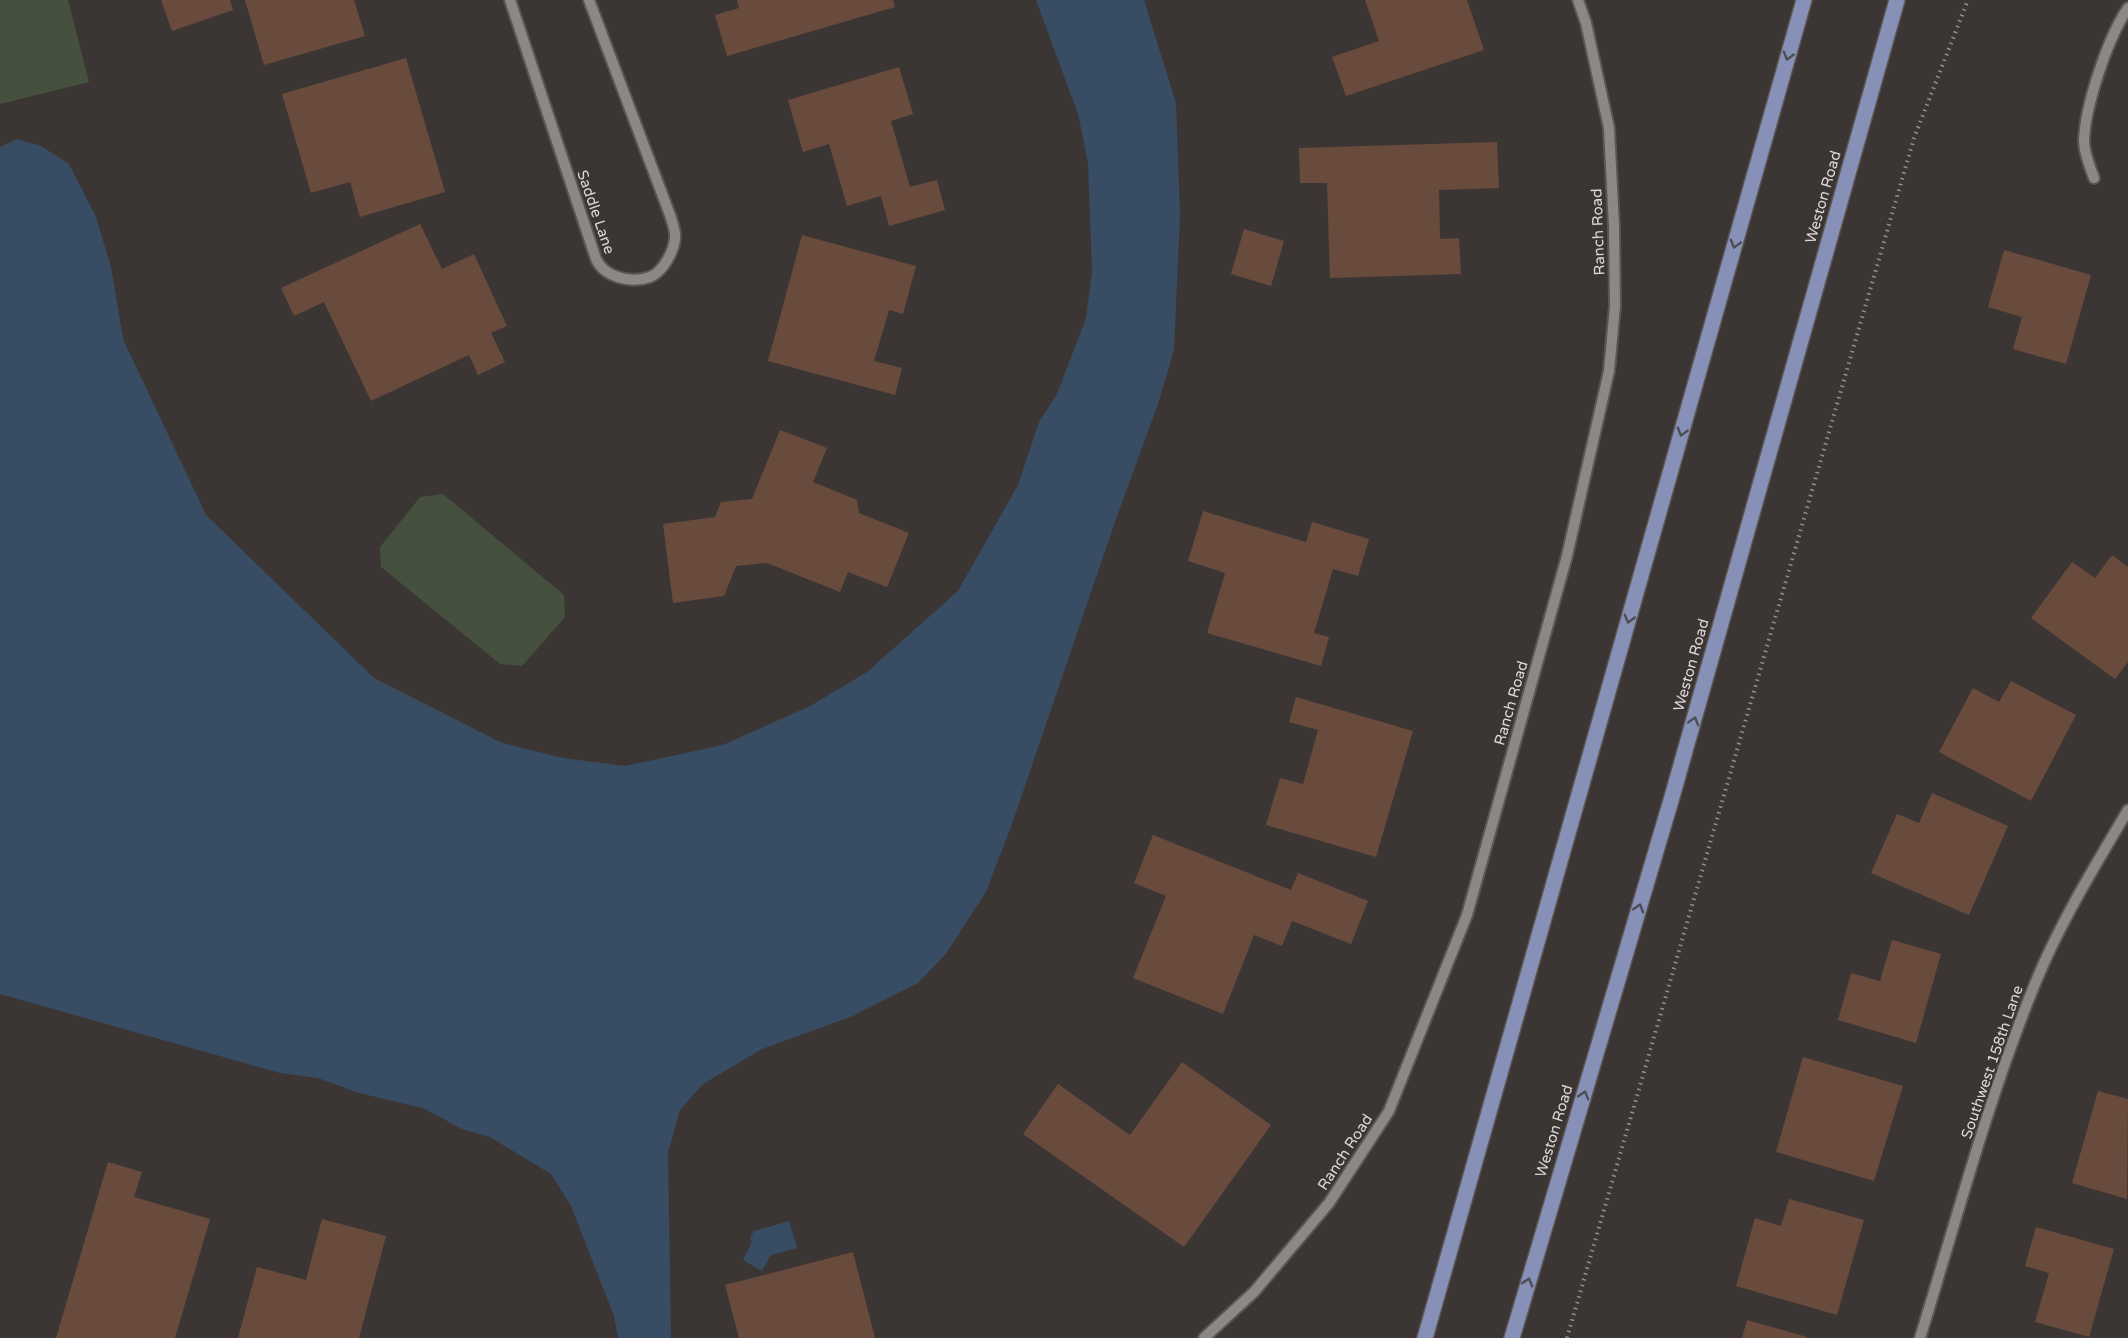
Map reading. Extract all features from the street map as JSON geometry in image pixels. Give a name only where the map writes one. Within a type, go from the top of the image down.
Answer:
[{"type":"main road","points":[[1425,1338],[1804,0]]},
{"type":"main road","name":"Weston Road","points":[[1512,1338],[1675,786],[1897,0]]},
{"type":"street","name":"Saddle Lane","points":[[510,0],[599,266],[616,277],[639,279],[651,276],[661,268],[668,258],[676,236],[589,0]]},
{"type":"street","name":"Ranch Road","points":[[1204,1338],[1254,1292],[1329,1203],[1389,1111],[1467,915],[1567,556],[1609,371],[1615,306],[1609,128],[1586,23],[1578,0]]},
{"type":"street","points":[[2094,178],[2084,142],[2090,108],[2110,41],[2128,8]]},
{"type":"street","name":"Southwest 158th Lane","points":[[1920,1338],[1999,1078],[2038,977],[2088,879],[2128,810]]},
{"type":"path","points":[[1567,1338],[1914,138],[1968,0]]},
{"type":"green space","points":[[0,0],[68,0],[89,82],[0,104]]},
{"type":"green space","points":[[443,494],[564,595],[565,617],[522,666],[500,664],[381,567],[380,547],[420,497]]},
{"type":"water","points":[[1036,0],[1144,0],[1176,103],[1180,215],[1174,350],[1157,407],[1117,516],[1012,824],[986,892],[945,955],[918,983],[853,1016],[762,1049],[703,1084],[680,1110],[668,1152],[671,1338],[618,1338],[614,1316],[571,1206],[551,1174],[490,1137],[462,1129],[423,1108],[359,1093],[318,1078],[280,1073],[0,994],[0,147],[17,139],[41,146],[69,164],[96,217],[111,267],[123,339],[206,515],[374,678],[502,743],[563,758],[625,766],[723,745],[812,705],[867,672],[958,591],[1018,485],[1039,422],[1057,394],[1086,318],[1092,272],[1088,163],[1078,114]]},
{"type":"water","points":[[789,1221],[797,1248],[771,1255],[762,1271],[743,1260],[752,1242],[750,1238],[754,1231]]},
{"type":"building","points":[[161,0],[230,0],[233,10],[172,31]]},
{"type":"building","points":[[245,0],[354,0],[365,36],[264,65]]},
{"type":"building","points":[[737,0],[893,0],[895,7],[727,56],[715,15],[739,8]]},
{"type":"building","points":[[1365,0],[1467,0],[1484,50],[1346,96],[1332,57],[1379,41]]},
{"type":"building","points":[[406,58],[445,192],[360,217],[350,182],[311,193],[282,94]]},
{"type":"building","points":[[899,67],[913,114],[891,121],[910,187],[937,180],[945,210],[889,226],[881,196],[847,206],[829,144],[803,152],[788,100]]},
{"type":"building","points":[[1497,142],[1499,188],[1439,190],[1440,239],[1459,238],[1461,274],[1330,278],[1327,183],[1300,183],[1299,148]]},
{"type":"building","points":[[420,224],[442,269],[474,254],[507,326],[491,333],[505,362],[478,375],[469,355],[371,401],[324,302],[294,316],[281,288]]},
{"type":"building","points":[[1244,229],[1284,241],[1271,286],[1231,274]]},
{"type":"building","points":[[802,235],[916,266],[903,314],[889,310],[874,361],[902,368],[895,395],[768,361]]},
{"type":"building","points":[[2004,250],[2091,275],[2066,364],[2013,349],[2022,317],[1988,307]]},
{"type":"building","points":[[780,430],[827,448],[813,482],[857,500],[859,513],[909,533],[887,587],[848,572],[840,592],[767,563],[736,566],[724,596],[673,603],[663,524],[715,517],[721,502],[752,499]]},
{"type":"building","points":[[1203,511],[1306,542],[1312,522],[1369,539],[1358,576],[1333,569],[1314,633],[1329,637],[1321,666],[1207,633],[1225,573],[1188,561]]},
{"type":"building","points":[[2112,555],[2128,567],[2128,662],[2115,679],[2031,618],[2072,562],[2095,578]]},
{"type":"building","points":[[2011,681],[2076,715],[2031,801],[1939,752],[1973,688],[1999,702]]},
{"type":"building","points":[[1296,697],[1413,731],[1376,857],[1266,825],[1280,778],[1303,784],[1318,730],[1289,722]]},
{"type":"building","points":[[1932,793],[2008,826],[1969,915],[1871,873],[1897,814],[1919,823]]},
{"type":"building","points":[[1153,835],[1291,890],[1298,873],[1368,901],[1351,944],[1292,921],[1282,946],[1254,935],[1223,1014],[1133,978],[1166,896],[1134,883]]},
{"type":"building","points":[[1892,940],[1941,954],[1916,1043],[1838,1020],[1851,973],[1880,981]]},
{"type":"building","points":[[1803,1057],[1903,1086],[1874,1181],[1776,1152]]},
{"type":"building","points":[[1182,1062],[1271,1125],[1184,1247],[1023,1134],[1058,1084],[1130,1135]]},
{"type":"building","points":[[2098,1091],[2128,1099],[2127,1199],[2072,1183]]},
{"type":"building","points":[[108,1162],[142,1172],[134,1197],[210,1219],[175,1338],[56,1338]]},
{"type":"building","points":[[1789,1199],[1864,1220],[1837,1315],[1736,1286],[1755,1218],[1781,1226]]},
{"type":"building","points":[[322,1219],[386,1236],[359,1338],[238,1338],[257,1267],[306,1280]]},
{"type":"building","points":[[2036,1227],[2114,1249],[2089,1337],[2035,1322],[2049,1273],[2025,1266]]},
{"type":"building","points":[[853,1252],[875,1338],[739,1338],[725,1285]]},
{"type":"building","points":[[1747,1320],[1807,1337],[1807,1338],[1742,1338]]}]
